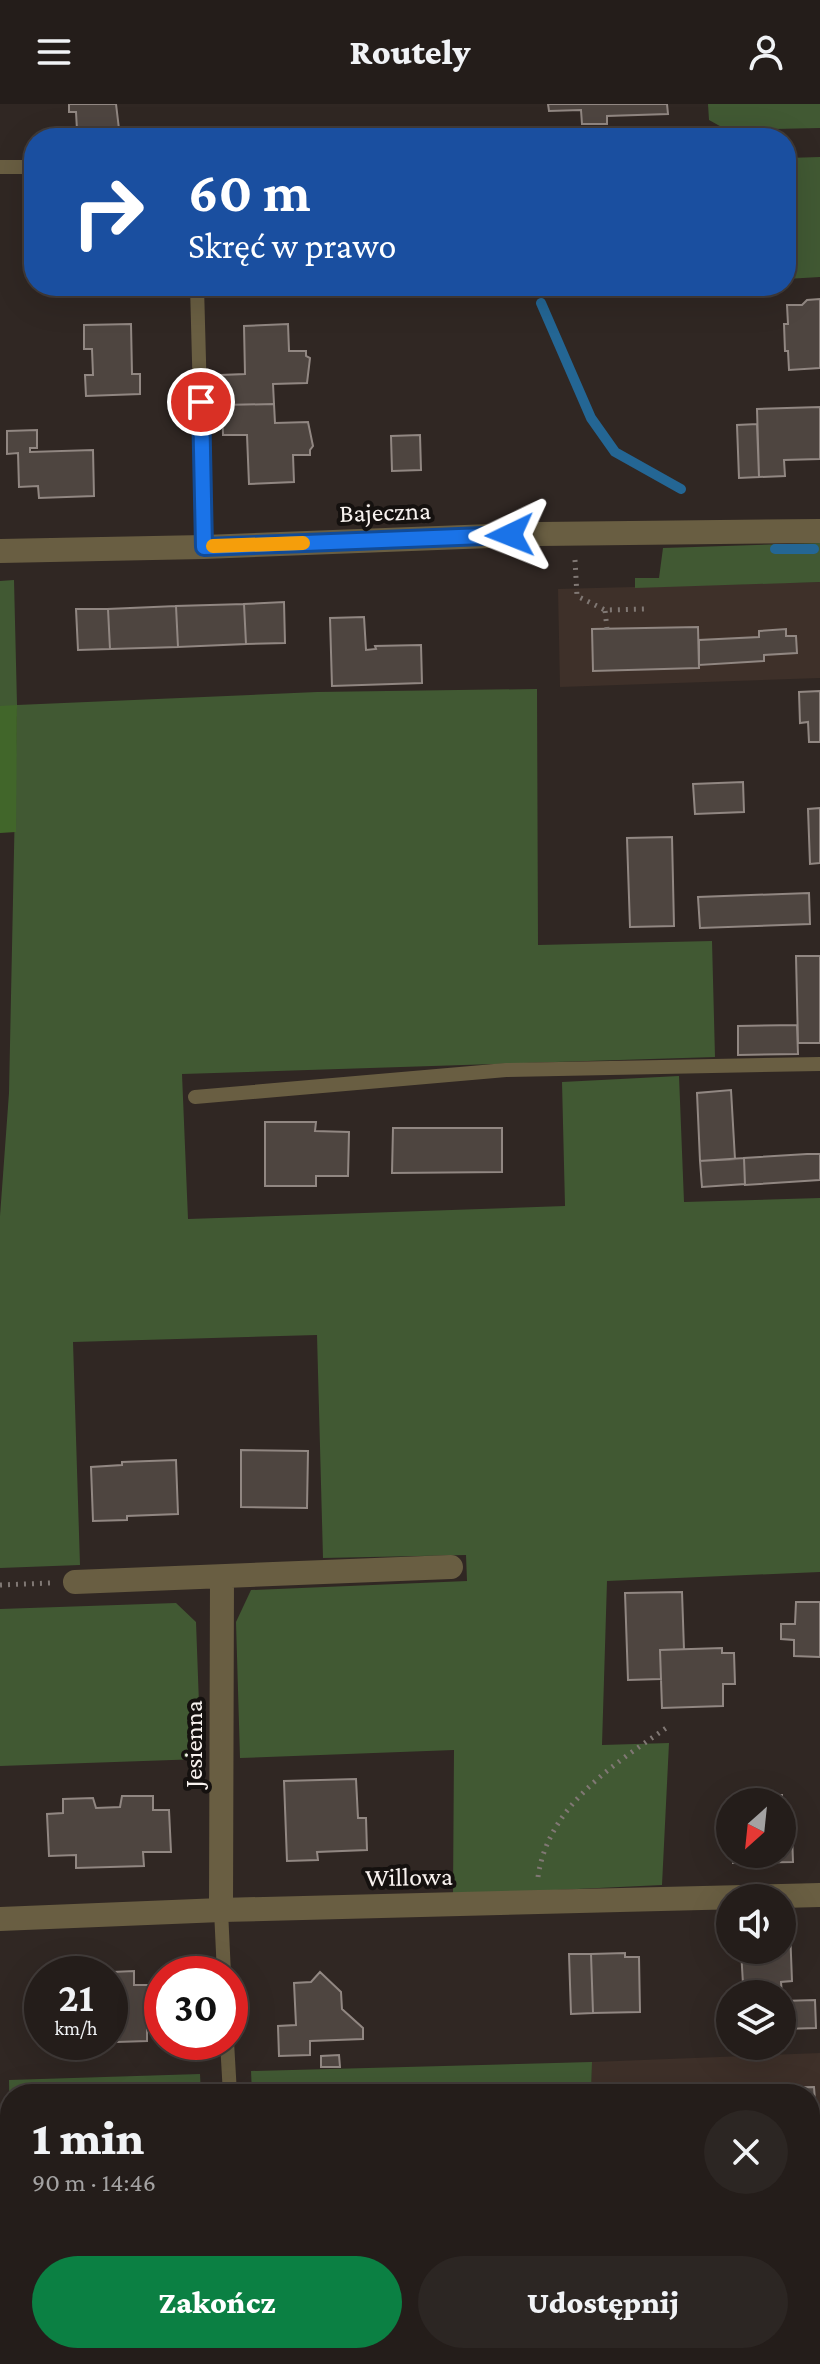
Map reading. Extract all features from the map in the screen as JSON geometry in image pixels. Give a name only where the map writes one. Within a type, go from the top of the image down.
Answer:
[{"type":"street","name":"Bajeczna","points":[[0,551],[204,547],[573,533],[820,531]]},
{"type":"street","points":[[75,1582],[451,1567]]},
{"type":"street","name":"Jesienna","points":[[221,1910],[222,1578]]},
{"type":"street","name":"Willowa","points":[[0,1919],[221,1910],[820,1895]]},
{"type":"lane","points":[[1,167],[24,167]]},
{"type":"lane","points":[[197,296],[204,547]]},
{"type":"lane","points":[[195,1097],[506,1070],[820,1064]]},
{"type":"lane","points":[[221,1910],[223,1956]]},
{"type":"lane","points":[[228,2060],[229,2084]]},
{"type":"path","points":[[573,533],[577,596],[605,610],[645,609]]},
{"type":"path","points":[[605,610],[607,629]]},
{"type":"path","points":[[0,1585],[75,1582]]},
{"type":"path","points":[[536,1902],[544,1849],[555,1826],[578,1797],[612,1765],[669,1726]]},
{"type":"shaded area","points":[[820,582],[820,678],[560,687],[558,589]]},
{"type":"shaded area","points":[[820,2053],[820,2084],[591,2084],[592,2062],[716,2057],[716,2060],[796,2060],[796,2054]]},
{"type":"green space","points":[[708,104],[820,104],[820,128],[723,128],[709,120]]},
{"type":"green space","points":[[820,157],[820,277],[796,278],[796,158]]},
{"type":"green space","points":[[820,543],[820,582],[635,588],[635,578],[659,578],[663,548]]},
{"type":"green space","points":[[14,580],[17,705],[317,692],[537,689],[538,945],[712,941],[715,1057],[182,1074],[188,1219],[565,1206],[562,1082],[679,1076],[684,1202],[820,1198],[820,1572],[607,1581],[602,1745],[669,1743],[662,1885],[453,1895],[454,1750],[240,1758],[236,1622],[251,1590],[467,1581],[466,1555],[323,1558],[317,1335],[73,1342],[80,1565],[0,1568],[0,1216],[9,1093],[17,706],[0,706],[0,581]]},
{"type":"green space","points":[[17,705],[16,832],[0,833],[0,706]]},
{"type":"green space","points":[[176,1603],[196,1622],[201,1759],[0,1766],[0,1609]]},
{"type":"green space","points":[[592,2062],[591,2084],[252,2084],[251,2071]]},
{"type":"green space","points":[[200,2074],[200,2084],[9,2084],[9,2080]]},
{"type":"building","points":[[69,104],[116,104],[119,128],[77,128],[76,112],[69,112]]},
{"type":"building","points":[[548,104],[667,104],[668,114],[607,116],[607,124],[582,124],[581,110],[549,111]]},
{"type":"building","points":[[820,299],[820,368],[789,370],[784,324],[788,324],[787,305],[802,305],[807,300]]},
{"type":"building","points":[[131,324],[132,374],[140,374],[140,394],[86,396],[85,375],[93,375],[92,349],[84,349],[84,325]]},
{"type":"building","points":[[288,324],[289,351],[306,351],[306,356],[310,358],[307,383],[273,384],[274,404],[222,405],[221,375],[245,374],[244,326]]},
{"type":"building","points":[[274,404],[275,423],[308,422],[313,446],[310,455],[293,455],[294,482],[249,484],[247,435],[223,435],[222,405]]},
{"type":"building","points":[[820,407],[820,459],[784,460],[785,476],[759,477],[757,409]]},
{"type":"building","points":[[757,424],[759,477],[739,478],[737,425]]},
{"type":"building","points":[[37,430],[37,448],[30,448],[30,452],[93,450],[94,496],[39,498],[38,486],[19,487],[18,453],[7,454],[7,431]]},
{"type":"building","points":[[420,435],[421,470],[392,471],[391,436]]},
{"type":"building","points":[[284,602],[285,643],[246,644],[244,604]]},
{"type":"building","points":[[244,604],[246,644],[178,647],[176,606]]},
{"type":"building","points":[[176,606],[178,647],[110,649],[108,609]]},
{"type":"building","points":[[76,609],[108,609],[110,649],[78,650]]},
{"type":"building","points":[[364,617],[366,650],[376,649],[375,646],[421,645],[422,683],[332,686],[330,618]]},
{"type":"building","points":[[698,627],[699,668],[593,671],[592,629]]},
{"type":"building","points":[[786,629],[786,636],[796,636],[797,653],[764,655],[764,661],[699,665],[699,640],[759,637],[759,631]]},
{"type":"building","points":[[820,691],[820,742],[809,742],[808,722],[800,723],[799,692]]},
{"type":"building","points":[[743,782],[744,812],[695,814],[693,784]]},
{"type":"building","points":[[820,808],[820,863],[810,864],[808,809]]},
{"type":"building","points":[[672,837],[674,926],[630,927],[627,838]]},
{"type":"building","points":[[809,893],[810,924],[700,928],[698,897]]},
{"type":"building","points":[[796,956],[820,956],[820,1043],[798,1043]]},
{"type":"building","points":[[797,1025],[798,1054],[738,1055],[738,1026]]},
{"type":"building","points":[[731,1090],[735,1159],[700,1161],[697,1093]]},
{"type":"building","points":[[265,1122],[316,1122],[315,1131],[349,1132],[348,1176],[316,1176],[316,1186],[265,1186]]},
{"type":"building","points":[[393,1128],[502,1128],[502,1172],[392,1173]]},
{"type":"building","points":[[820,1154],[820,1180],[745,1185],[744,1158]]},
{"type":"building","points":[[744,1158],[745,1184],[702,1187],[700,1161]]},
{"type":"building","points":[[241,1450],[308,1451],[307,1508],[241,1507]]},
{"type":"building","points":[[176,1460],[178,1514],[93,1521],[91,1467],[122,1465],[122,1462]]},
{"type":"building","points":[[682,1592],[684,1650],[660,1650],[661,1679],[628,1680],[625,1593]]},
{"type":"building","points":[[796,1602],[820,1602],[820,1657],[794,1656],[794,1640],[781,1639],[781,1624],[795,1624]]},
{"type":"building","points":[[722,1648],[722,1653],[734,1653],[735,1684],[723,1684],[723,1706],[662,1708],[660,1650]]},
{"type":"building","points":[[356,1779],[358,1818],[366,1818],[367,1850],[317,1852],[318,1860],[287,1861],[284,1781]]},
{"type":"building","points":[[122,1796],[153,1796],[153,1810],[169,1810],[171,1852],[143,1852],[144,1866],[76,1868],[76,1855],[49,1856],[47,1814],[63,1813],[63,1799],[93,1798],[96,1808],[120,1807]]},
{"type":"building","points":[[625,1953],[625,1957],[639,1957],[640,2012],[593,2013],[591,1954]]},
{"type":"building","points":[[569,1954],[591,1954],[593,2013],[571,2014]]},
{"type":"building","points":[[742,1964],[791,1964],[792,1980],[743,1980]]},
{"type":"building","points":[[128,1971],[134,1971],[134,1985],[144,1985],[144,2041],[128,2042]]},
{"type":"building","points":[[320,1972],[341,1992],[342,2009],[363,2028],[363,2039],[310,2041],[310,2055],[279,2056],[278,2026],[296,2025],[294,1983],[311,1982]]},
{"type":"building","points":[[815,2000],[816,2028],[796,2029],[796,2001]]},
{"type":"building","points":[[339,2055],[340,2067],[321,2067],[321,2056]]},
{"type":"waterway","points":[[541,303],[591,418],[615,452],[681,489]]},
{"type":"waterway","points":[[775,549],[814,549]]},
{"type":"slow traffic","points":[[213,546],[303,543]]},
{"type":"route","points":[[201,402],[204,547],[510,535]]}]
